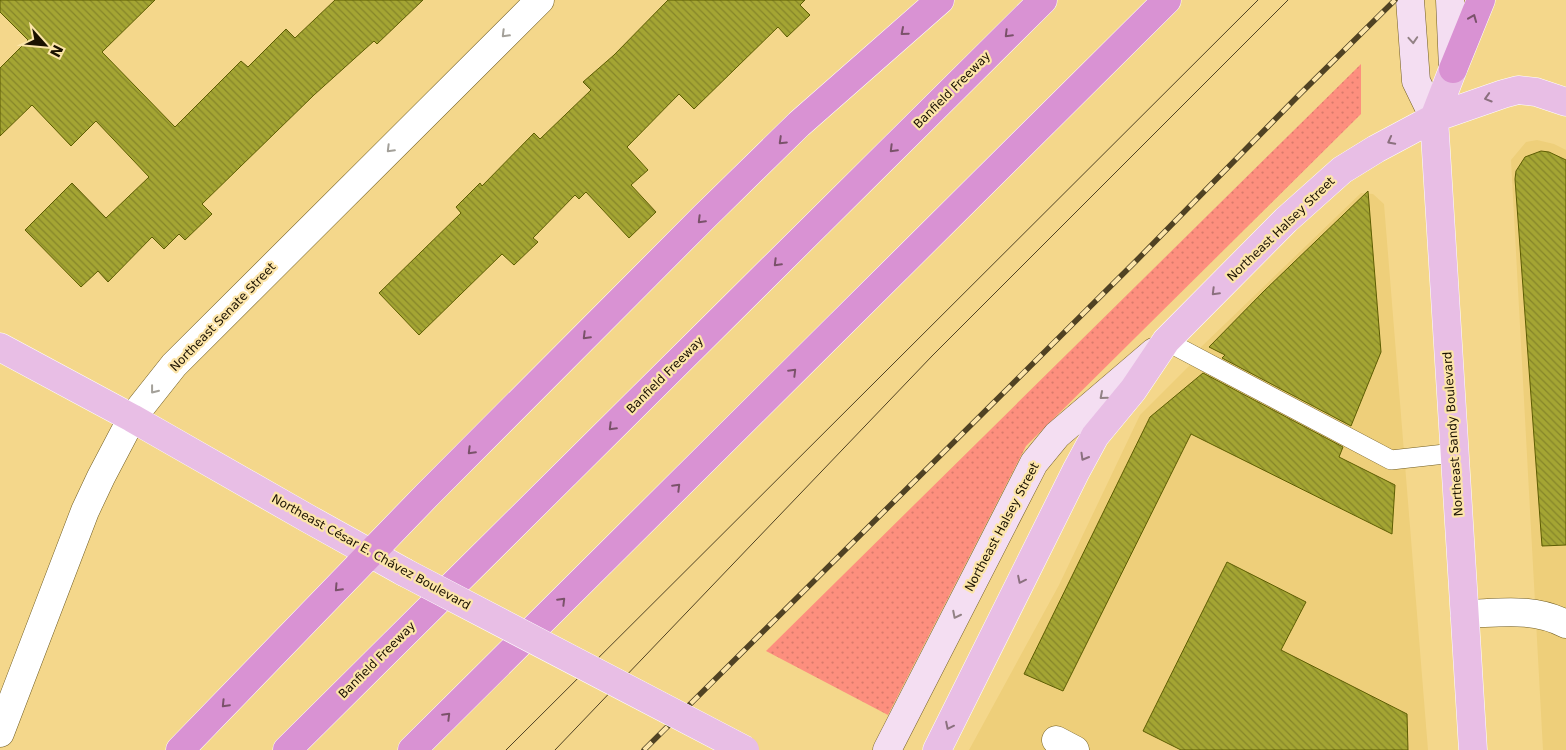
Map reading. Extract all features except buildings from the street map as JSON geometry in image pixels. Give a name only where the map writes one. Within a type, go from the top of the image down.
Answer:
[{"type":"highway","points":[[180,750],[372,552],[691,230],[799,124],[940,0]]},
{"type":"highway","name":"Banfield Freeway","points":[[287,750],[1042,0]]},
{"type":"highway","points":[[412,750],[1167,0]]},
{"type":"highway","points":[[1453,69],[1481,0]]},
{"type":"main road","name":"Northeast Sandy Boulevard","points":[[1410,0],[1416,81],[1434,118],[1473,750]]},
{"type":"main road","name":"Northeast Sandy Boulevard","points":[[1434,118],[1453,69],[1450,0]]},
{"type":"main road","name":"Northeast Halsey Street","points":[[887,750],[1039,457],[1057,435],[1166,341],[1286,220],[1342,170],[1376,148],[1434,118],[1477,101],[1518,90],[1536,92],[1566,102]]},
{"type":"main road","name":"Northeast Halsey Street","points":[[937,750],[1095,436],[1133,390],[1166,341]]},
{"type":"main road","name":"Northeast César E. Chávez Boulevard","points":[[0,347],[132,418],[307,518],[372,552],[404,572],[744,750]]},
{"type":"street","name":"Northeast Senate Street","points":[[0,733],[85,511],[132,418],[188,350],[540,0]]},
{"type":"street","points":[[1465,614],[1529,612],[1542,614],[1566,624]]},
{"type":"lane","points":[[1166,341],[1391,460],[1454,453]]},
{"type":"shaded area","points":[[1361,64],[1361,114],[1026,446],[888,715],[766,651]]},
{"type":"shaded area","points":[[1537,140],[1554,144],[1566,150],[1566,750],[1543,750],[1511,160],[1526,142]]},
{"type":"shaded area","points":[[1361,193],[1373,194],[1384,204],[1428,750],[969,750],[1059,585],[1140,415],[1193,362],[1200,348]]},
{"type":"tram line","points":[[506,750],[1258,0]]},
{"type":"tram line","points":[[555,750],[932,356],[1288,0]]},
{"type":"railway","points":[[644,750],[1136,261],[1395,0]]}]
